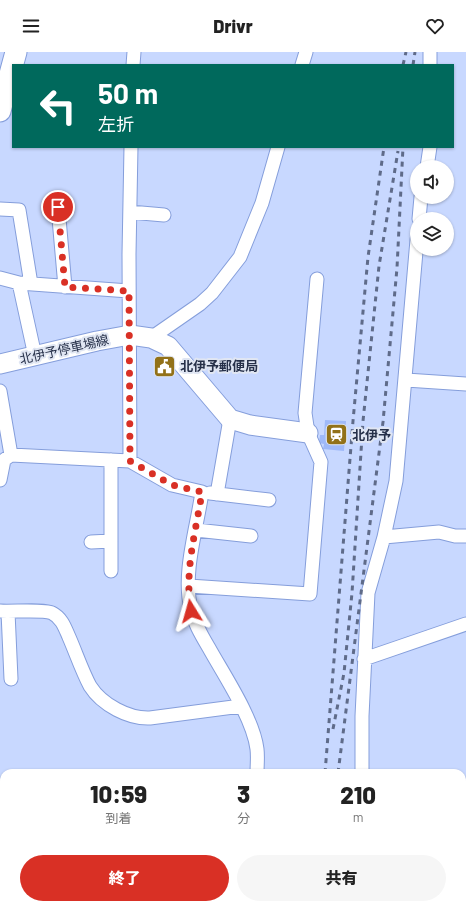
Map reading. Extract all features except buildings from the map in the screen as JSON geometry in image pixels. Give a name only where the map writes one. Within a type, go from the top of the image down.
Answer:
[{"type":"main road","points":[[13,64],[16,52]]},
{"type":"main road","points":[[0,111],[12,67]]},
{"type":"main road","name":"北伊予停車場線","points":[[0,364],[97,340],[130,335],[151,338],[168,346],[230,419]]},
{"type":"main road","points":[[230,419],[250,425],[308,433]]},
{"type":"street","points":[[133,64],[134,52]]},
{"type":"street","points":[[302,64],[306,52]]},
{"type":"street","points":[[130,461],[129,291],[131,148]]},
{"type":"street","points":[[151,338],[200,304],[212,292],[240,257],[262,203],[278,148]]},
{"type":"street","points":[[429,160],[430,148]]},
{"type":"street","points":[[58,207],[65,287]]},
{"type":"street","points":[[0,209],[19,210],[25,284],[35,356]]},
{"type":"street","points":[[130,212],[164,215]]},
{"type":"street","points":[[362,769],[364,659],[368,593],[384,536],[396,481],[416,256]]},
{"type":"street","points":[[0,278],[25,284],[129,291]]},
{"type":"street","points":[[189,586],[310,594],[321,462],[308,433],[305,414],[317,280]]},
{"type":"street","points":[[406,380],[466,384]]},
{"type":"street","points":[[0,391],[11,455]]},
{"type":"street","points":[[218,494],[230,419]]},
{"type":"street","points":[[0,480],[4,460],[11,455],[130,461],[172,485],[202,492],[269,500]]},
{"type":"street","points":[[111,460],[111,572]]},
{"type":"street","points":[[202,492],[192,553],[189,586],[191,611],[195,622],[241,706],[257,748],[257,769]]},
{"type":"street","points":[[196,530],[251,536]]},
{"type":"street","points":[[384,536],[439,532],[456,536],[466,536]]},
{"type":"street","points":[[91,542],[111,541]]},
{"type":"street","points":[[11,679],[4,612],[50,612],[58,617],[65,627],[91,686],[100,697],[127,714],[138,718],[150,718],[241,706]]},
{"type":"street","points":[[364,659],[466,624]]},
{"type":"railway","points":[[403,64],[406,52]]},
{"type":"railway","points":[[413,64],[415,52]]},
{"type":"railway","points":[[325,769],[353,421],[368,257],[384,148]]},
{"type":"railway","points":[[339,769],[383,422],[397,268],[403,148]]},
{"type":"railway","points":[[333,729],[344,673],[352,593],[363,421],[379,266],[398,151]]},
{"type":"place","name":"北伊予郵便局","points":[[164,366]]},
{"type":"place","name":"北伊予","points":[[336,435]]},
{"type":"route","points":[[58,207],[65,287],[129,291],[131,414],[130,461],[172,485],[202,492],[189,576],[188,593],[191,611]]}]
